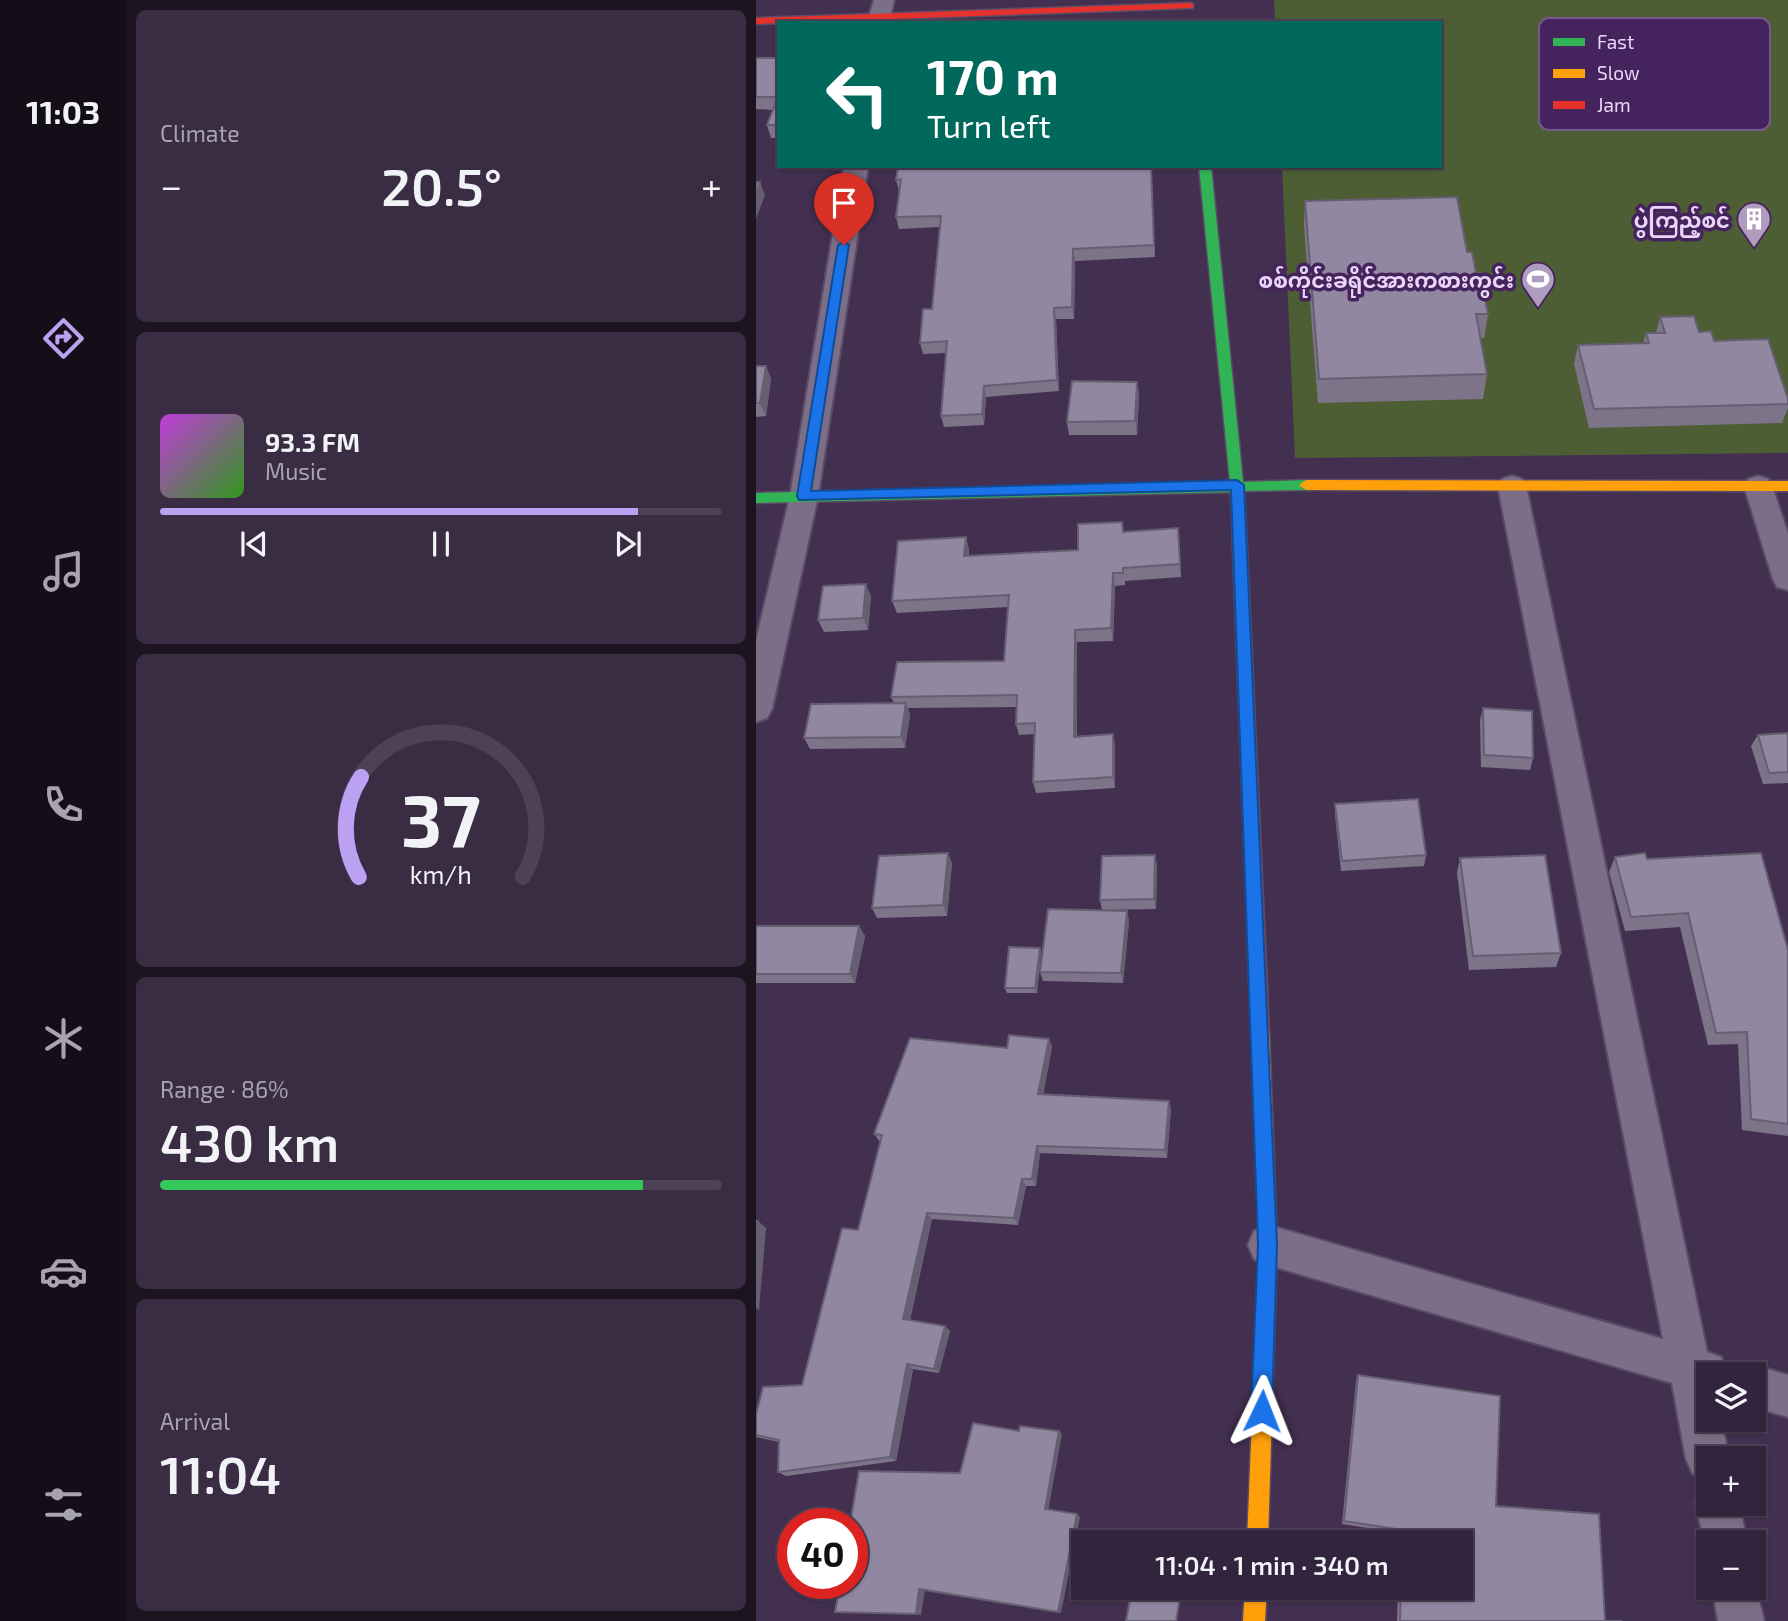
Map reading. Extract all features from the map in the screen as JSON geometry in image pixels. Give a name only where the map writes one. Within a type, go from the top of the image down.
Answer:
[{"type":"street","points":[[756,21],[880,13],[1189,3],[1191,21]]},
{"type":"street","points":[[756,709],[804,496],[856,168]]},
{"type":"street","points":[[1205,168],[1237,485],[1268,1245],[1257,1530]]},
{"type":"street","points":[[756,498],[1237,485],[1788,486]]},
{"type":"street","points":[[1512,486],[1699,1362]]},
{"type":"street","points":[[1758,486],[1788,579]]},
{"type":"street","points":[[1268,1245],[1696,1369]]},
{"type":"street","points":[[1766,1389],[1788,1396]]},
{"type":"street","points":[[1254,1621],[1255,1600]]},
{"type":"street","points":[[1737,1600],[1741,1621]]},
{"type":"green space","name":"စစ်ကိုင်းခရိုင်အားကစားကွင်း","points":[[1274,0],[1788,0],[1788,453],[1295,458],[1282,168],[1442,168],[1442,21],[1275,21]]},
{"type":"building","points":[[756,58],[777,58],[777,97],[756,97]]},
{"type":"building","points":[[777,100],[777,125],[767,125]]},
{"type":"building","points":[[898,168],[1151,168],[1154,245],[1073,249],[1072,307],[1054,308],[1057,380],[984,386],[982,414],[941,416],[947,341],[920,343],[923,309],[932,309],[941,216],[896,217],[901,179],[896,180]]},
{"type":"building","points":[[1457,197],[1467,252],[1472,252],[1476,273],[1480,273],[1488,314],[1476,314],[1487,374],[1319,379],[1305,201]]},
{"type":"building","points":[[1694,316],[1699,332],[1711,331],[1714,341],[1768,339],[1788,404],[1594,409],[1578,345],[1649,343],[1646,333],[1665,333],[1660,317]]},
{"type":"building","points":[[756,366],[766,366],[760,403],[756,403]]},
{"type":"building","points":[[1072,381],[1137,382],[1135,421],[1067,422]]},
{"type":"building","points":[[1122,522],[1123,532],[1178,528],[1180,564],[1123,568],[1123,573],[1113,573],[1111,628],[1075,630],[1074,737],[1113,734],[1113,777],[1033,782],[1035,723],[1016,724],[1017,695],[891,697],[897,662],[1004,661],[1009,595],[892,601],[898,541],[966,537],[964,556],[1078,550],[1078,524]]},
{"type":"building","points":[[866,584],[863,618],[818,620],[823,586]]},
{"type":"building","points":[[906,703],[901,737],[804,738],[811,704]]},
{"type":"building","points":[[1483,708],[1532,711],[1533,758],[1484,755]]},
{"type":"building","points":[[1788,733],[1788,772],[1769,773],[1758,735]]},
{"type":"building","points":[[1418,799],[1426,855],[1342,861],[1335,804]]},
{"type":"building","points":[[948,853],[943,905],[872,908],[879,856]]},
{"type":"building","points":[[1645,853],[1647,859],[1761,853],[1788,950],[1788,1124],[1751,1119],[1747,1032],[1716,1033],[1688,913],[1631,917],[1615,857]]},
{"type":"building","points":[[1155,855],[1154,899],[1100,900],[1102,856]]},
{"type":"building","points":[[1545,855],[1561,953],[1473,956],[1460,858]]},
{"type":"building","points":[[1048,909],[1127,911],[1121,973],[1040,972]]},
{"type":"building","points":[[756,926],[859,926],[850,974],[756,974]]},
{"type":"building","points":[[1009,947],[1040,948],[1035,988],[1005,988]]},
{"type":"building","points":[[1009,1035],[1049,1039],[1038,1094],[1169,1101],[1165,1150],[1037,1146],[1032,1179],[1022,1179],[1014,1218],[927,1213],[903,1319],[945,1326],[934,1369],[907,1364],[890,1457],[778,1472],[779,1440],[756,1435],[756,1414],[763,1387],[802,1385],[842,1228],[858,1230],[882,1135],[874,1134],[910,1038],[1007,1048]]},
{"type":"building","points":[[1358,1375],[1500,1396],[1496,1506],[1599,1514],[1605,1621],[1400,1621],[1401,1600],[1473,1600],[1473,1530],[1403,1530],[1344,1521]]},
{"type":"building","points":[[973,1423],[1019,1431],[1020,1426],[1059,1431],[1045,1509],[1077,1514],[1074,1530],[1071,1530],[1071,1545],[1058,1612],[919,1589],[916,1614],[835,1612],[837,1599],[868,1599],[868,1508],[853,1508],[859,1471],[960,1473]]},
{"type":"building","points":[[1130,1600],[1180,1600],[1176,1621],[1126,1621]]},
{"type":"traffic: fast","points":[[1205,168],[1237,485],[1240,549]]},
{"type":"traffic: fast","points":[[756,498],[1306,485]]},
{"type":"traffic: slow","points":[[1306,485],[1788,486]]},
{"type":"traffic: slow","points":[[1257,1530],[1268,1245],[1260,1030]]},
{"type":"traffic: slow","points":[[1254,1621],[1255,1600]]},
{"type":"traffic: jam","points":[[756,21],[1189,6]]},
{"type":"traffic: jam","points":[[1240,549],[1260,1030]]},
{"type":"place","name":"ပွဲကြည့်စင်","points":[[1754,249]]},
{"type":"place","name":"စစ်ကိုင်းခရိုင်အားကစားကွင်း","points":[[1538,309]]},
{"type":"route","points":[[844,245],[804,496],[1237,485],[1268,1245],[1262,1411]]}]
